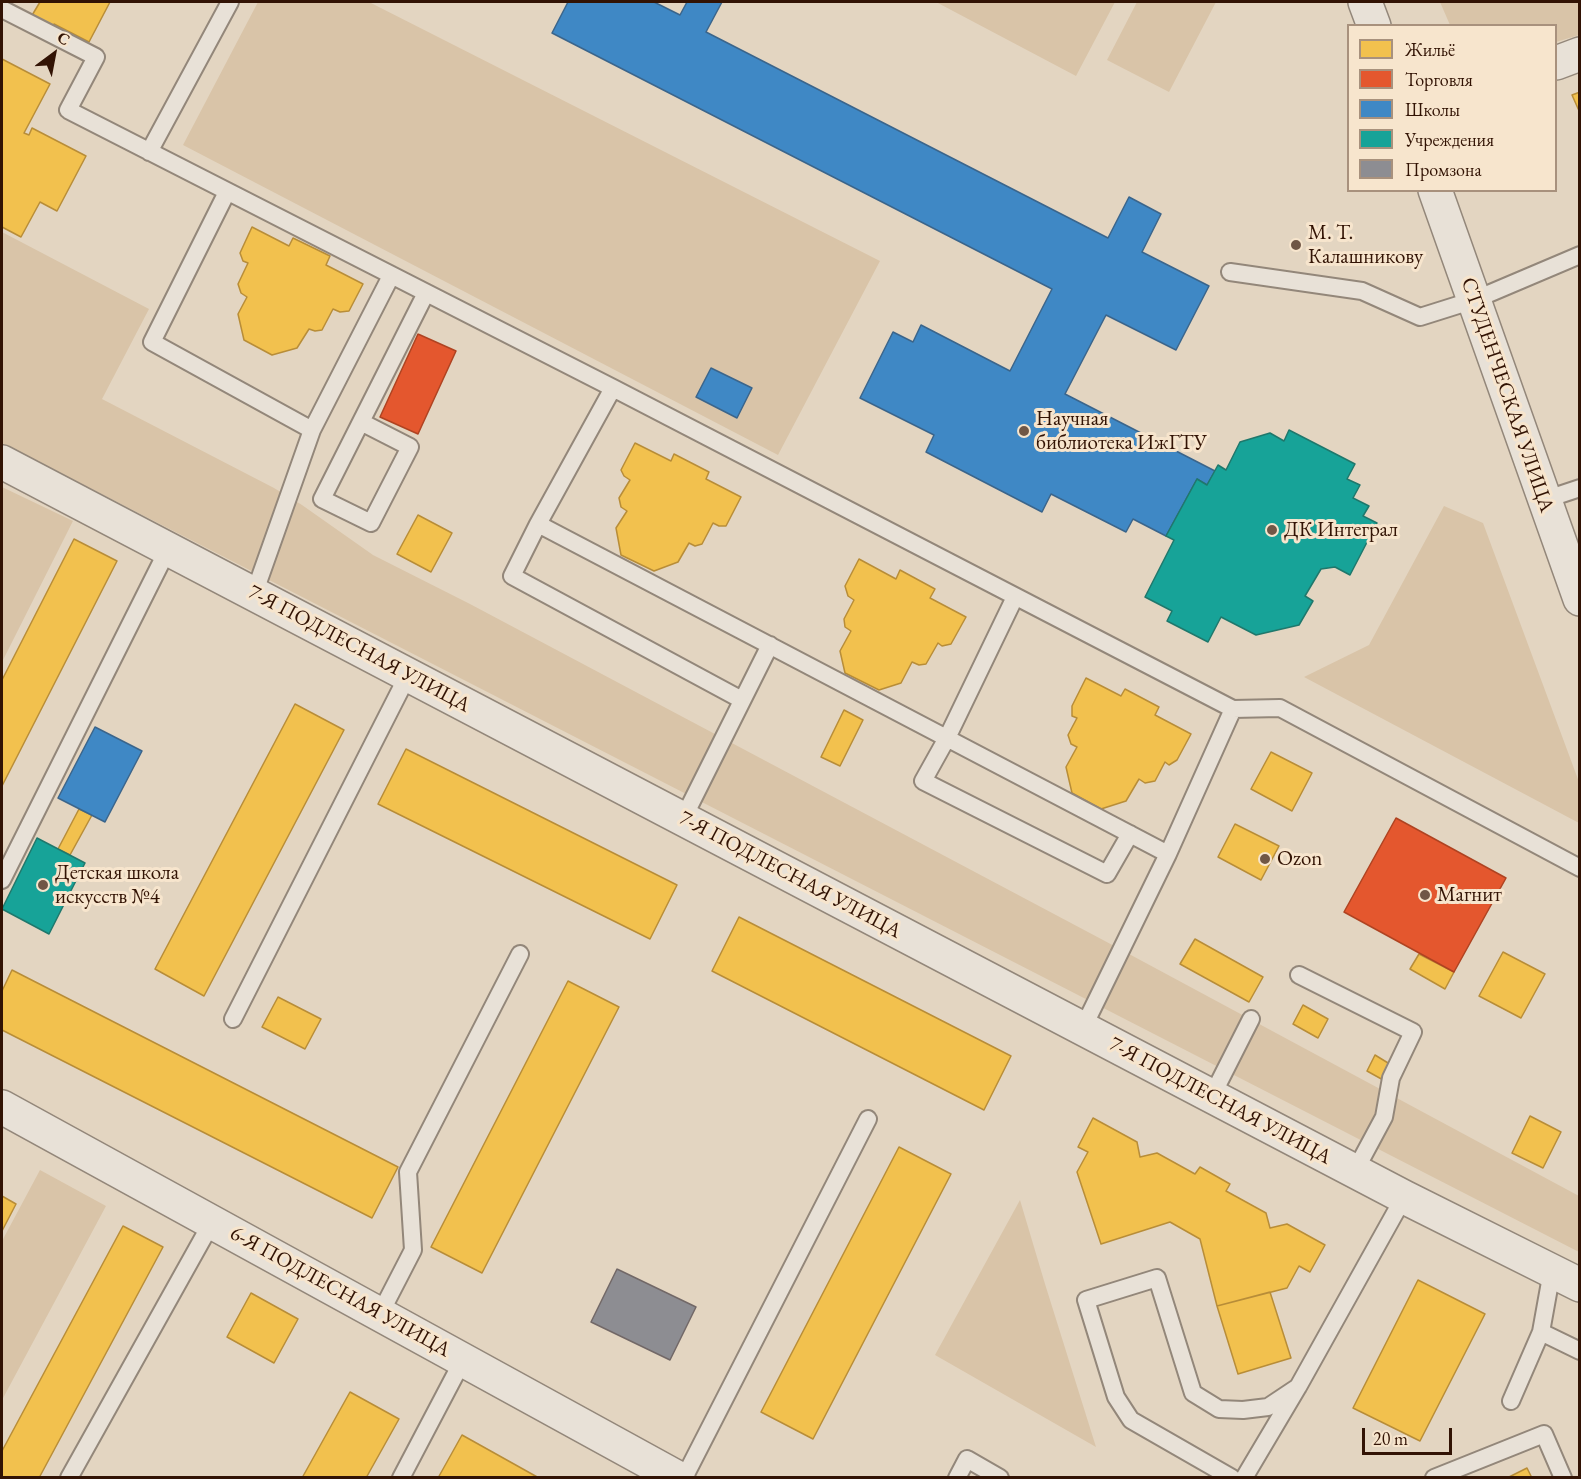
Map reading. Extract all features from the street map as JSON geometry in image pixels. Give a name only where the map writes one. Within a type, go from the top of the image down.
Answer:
[{"type":"street","points":[[1365,2],[1373,24]]},
{"type":"street","points":[[1557,63],[1580,54]]},
{"type":"street","name":"СТУДЕНЧЕСКАЯ УЛИЦА","points":[[1436,192],[1580,599]]},
{"type":"street","name":"7-Я ПОДЛЕСНАЯ УЛИЦА","points":[[2,462],[1355,1172],[1566,1278]]},
{"type":"street","name":"6-Я ПОДЛЕСНАЯ УЛИЦА","points":[[2,1107],[678,1478]]},
{"type":"lane","points":[[149,152],[230,2]]},
{"type":"lane","points":[[2,9],[96,57],[68,110],[613,388],[1233,709],[1280,708],[1580,868]]},
{"type":"lane","points":[[227,192],[152,342],[312,430]]},
{"type":"lane","points":[[1230,272],[1362,291],[1420,317],[1474,300],[1580,255]]},
{"type":"lane","points":[[254,594],[312,430],[391,276]]},
{"type":"lane","points":[[361,422],[410,447],[371,523],[322,499],[361,422],[426,294]]},
{"type":"lane","points":[[613,388],[512,576],[742,700]]},
{"type":"lane","points":[[1544,500],[1580,488]]},
{"type":"lane","points":[[538,524],[1168,854]]},
{"type":"lane","points":[[2,880],[168,549]]},
{"type":"lane","points":[[1015,597],[947,738],[923,781],[1107,874],[1130,834]]},
{"type":"lane","points":[[683,819],[770,645]]},
{"type":"lane","points":[[233,1019],[408,675]]},
{"type":"lane","points":[[1083,1028],[1168,854],[1233,709]]},
{"type":"lane","points":[[380,1314],[413,1250],[408,1172],[520,954]]},
{"type":"lane","points":[[1299,975],[1413,1032],[1391,1078],[1384,1117],[1355,1172]]},
{"type":"lane","points":[[1212,1096],[1251,1019]]},
{"type":"lane","points":[[684,1478],[868,1119]]},
{"type":"lane","points":[[1244,1478],[1298,1387],[1404,1197]]},
{"type":"lane","points":[[69,1478],[212,1222]]},
{"type":"lane","points":[[1232,1478],[1131,1420],[1116,1397],[1086,1300],[1157,1278],[1193,1393],[1219,1409],[1243,1410],[1268,1407],[1298,1387]]},
{"type":"lane","points":[[1511,1401],[1566,1278]]},
{"type":"lane","points":[[1541,1332],[1580,1351]]},
{"type":"lane","points":[[401,1478],[463,1360]]},
{"type":"lane","points":[[1434,1478],[1544,1434],[1563,1478]]},
{"type":"lane","points":[[957,1478],[967,1458],[1000,1478]]},
{"type":"shaded area","points":[[258,2],[369,2],[880,261],[778,455],[183,145]]},
{"type":"shaded area","points":[[936,2],[1115,2],[1076,76]]},
{"type":"shaded area","points":[[1137,2],[1216,2],[1169,92],[1107,60]]},
{"type":"shaded area","points":[[1440,2],[1579,2],[1579,35],[1557,42],[1557,24],[1450,24]]},
{"type":"shaded area","points":[[2,232],[149,309],[102,399],[274,488],[373,555],[470,604],[1103,940],[1579,1196],[1579,1252],[2,443]]},
{"type":"shaded area","points":[[2,487],[73,521],[2,662]]},
{"type":"shaded area","points":[[1444,506],[1483,523],[1579,782],[1579,823],[1304,677],[1369,645]]},
{"type":"shaded area","points":[[40,1170],[106,1206],[2,1400],[2,1241]]},
{"type":"shaded area","points":[[1020,1200],[1045,1284],[1096,1447],[935,1355]]},
{"type":"building: Жильё","points":[[40,2],[110,2],[89,42],[54,24],[52,28],[31,17]]},
{"type":"building: Жильё","points":[[2,59],[50,84],[24,133],[29,135],[32,128],[86,156],[57,211],[40,202],[21,237],[2,227]]},
{"type":"building: Жильё","points":[[1580,92],[1580,113],[1572,95]]},
{"type":"building: Жильё","points":[[252,227],[289,246],[293,238],[330,256],[326,265],[363,284],[349,311],[340,312],[333,309],[322,330],[309,329],[297,348],[272,355],[244,340],[238,314],[247,297],[241,293],[238,284],[248,263],[243,261],[240,253]]},
{"type":"building: Жильё","points":[[635,443],[671,461],[674,454],[709,472],[706,479],[741,497],[726,526],[713,523],[702,544],[695,546],[689,543],[678,562],[654,571],[621,555],[616,528],[627,511],[621,507],[619,498],[630,480],[621,470]]},
{"type":"building: Жильё","points":[[418,515],[452,533],[431,572],[397,554]]},
{"type":"building: Жильё","points":[[74,539],[117,561],[2,786],[2,680]]},
{"type":"building: Жильё","points":[[859,559],[896,579],[900,570],[935,589],[930,598],[966,617],[951,644],[942,646],[938,643],[926,664],[919,665],[912,662],[901,683],[879,690],[845,673],[840,651],[851,631],[845,627],[844,619],[854,600],[848,596],[845,586]]},
{"type":"building: Жильё","points":[[1086,678],[1121,696],[1125,689],[1159,707],[1155,715],[1191,734],[1177,760],[1169,765],[1165,762],[1155,781],[1145,783],[1139,779],[1126,801],[1101,809],[1072,793],[1066,767],[1077,747],[1071,744],[1068,735],[1077,718],[1072,716],[1072,706]]},
{"type":"building: Жильё","points":[[295,704],[344,730],[204,996],[155,969]]},
{"type":"building: Жильё","points":[[844,710],[863,720],[840,766],[821,757]]},
{"type":"building: Жильё","points":[[406,749],[677,885],[650,939],[378,804]]},
{"type":"building: Жильё","points":[[1271,752],[1312,773],[1292,811],[1251,789]]},
{"type":"building: Жильё","points":[[79,809],[92,815],[70,855],[58,849]]},
{"type":"building: Жильё","points":[[1235,824],[1279,846],[1261,880],[1218,857]]},
{"type":"building: Жильё","points":[[739,917],[1011,1056],[984,1110],[712,971]]},
{"type":"building: Жильё","points":[[1195,939],[1263,977],[1249,1002],[1180,964]]},
{"type":"building: Жильё","points":[[1503,952],[1545,974],[1521,1018],[1479,996]]},
{"type":"building: Жильё","points":[[1419,954],[1454,972],[1445,989],[1410,969]]},
{"type":"building: Жильё","points":[[12,970],[398,1167],[372,1218],[2,1030],[2,991]]},
{"type":"building: Жильё","points":[[568,981],[619,1007],[482,1273],[431,1247]]},
{"type":"building: Жильё","points":[[278,997],[321,1019],[305,1049],[262,1027]]},
{"type":"building: Жильё","points":[[1303,1005],[1328,1019],[1318,1038],[1293,1024]]},
{"type":"building: Жильё","points":[[1375,1055],[1393,1066],[1385,1081],[1367,1071]]},
{"type":"building: Жильё","points":[[1530,1116],[1561,1132],[1543,1168],[1512,1153]]},
{"type":"building: Жильё","points":[[1093,1118],[1137,1142],[1140,1157],[1157,1153],[1195,1174],[1200,1167],[1230,1184],[1226,1191],[1266,1213],[1270,1228],[1287,1224],[1325,1245],[1310,1272],[1299,1266],[1287,1288],[1217,1306],[1200,1239],[1170,1222],[1101,1244],[1077,1172],[1088,1152],[1078,1147]]},
{"type":"building: Жильё","points":[[899,1147],[951,1174],[813,1439],[761,1412]]},
{"type":"building: Жильё","points":[[2,1196],[16,1204],[2,1231]]},
{"type":"building: Жильё","points":[[123,1226],[163,1247],[39,1478],[2,1478],[2,1451]]},
{"type":"building: Жильё","points":[[1418,1280],[1485,1314],[1420,1441],[1353,1408]]},
{"type":"building: Жильё","points":[[1270,1292],[1291,1358],[1238,1374],[1217,1306]]},
{"type":"building: Жильё","points":[[251,1293],[298,1319],[274,1363],[227,1337]]},
{"type":"building: Жильё","points":[[350,1392],[399,1419],[366,1478],[302,1478]]},
{"type":"building: Жильё","points":[[462,1435],[539,1478],[438,1478]]},
{"type":"building: Жильё","points":[[1527,1468],[1532,1478],[1507,1478]]},
{"type":"building: Торговля","points":[[418,334],[456,351],[418,434],[380,417]]},
{"type":"building: Торговля","name":"Магнит","points":[[1396,818],[1506,878],[1454,972],[1344,912]]},
{"type":"building: Школы","points":[[568,2],[654,2],[680,15],[687,2],[722,2],[706,32],[1108,238],[1129,197],[1161,214],[1142,252],[1209,286],[1176,350],[1106,315],[1065,394],[1215,471],[1207,485],[1197,479],[1166,536],[1133,519],[1126,532],[1051,494],[1042,512],[926,452],[934,435],[860,398],[893,332],[913,342],[921,325],[1010,371],[1052,289],[552,33]]},
{"type":"building: Школы","points":[[711,368],[752,388],[737,418],[696,397]]},
{"type":"building: Школы","points":[[95,727],[142,751],[105,822],[58,798]]},
{"type":"building: Учреждения","name":"ДК Интеграл","points":[[1289,430],[1355,464],[1347,479],[1360,485],[1353,498],[1369,506],[1363,516],[1377,523],[1350,575],[1335,567],[1321,569],[1305,596],[1313,601],[1299,625],[1256,635],[1221,617],[1208,642],[1167,621],[1172,611],[1145,597],[1174,540],[1166,536],[1197,479],[1207,485],[1218,465],[1226,470],[1240,442],[1270,433],[1284,441]]},
{"type":"building: Учреждения","name":"Детская школа искусств №4","points":[[37,838],[85,863],[49,934],[2,909]]},
{"type":"building: Промзона","points":[[617,1269],[696,1307],[670,1360],[591,1322]]},
{"type":"place","name":"М. Т. Калашникову","points":[[1296,245]]},
{"type":"place","name":"Научная библиотека ИжГТУ","points":[[1024,431]]},
{"type":"place","name":"ДК Интеграл","points":[[1272,530]]},
{"type":"place","name":"Ozon","points":[[1265,859]]},
{"type":"place","name":"Детская школа искусств №4","points":[[43,885]]},
{"type":"place","name":"Магнит","points":[[1425,895]]}]
